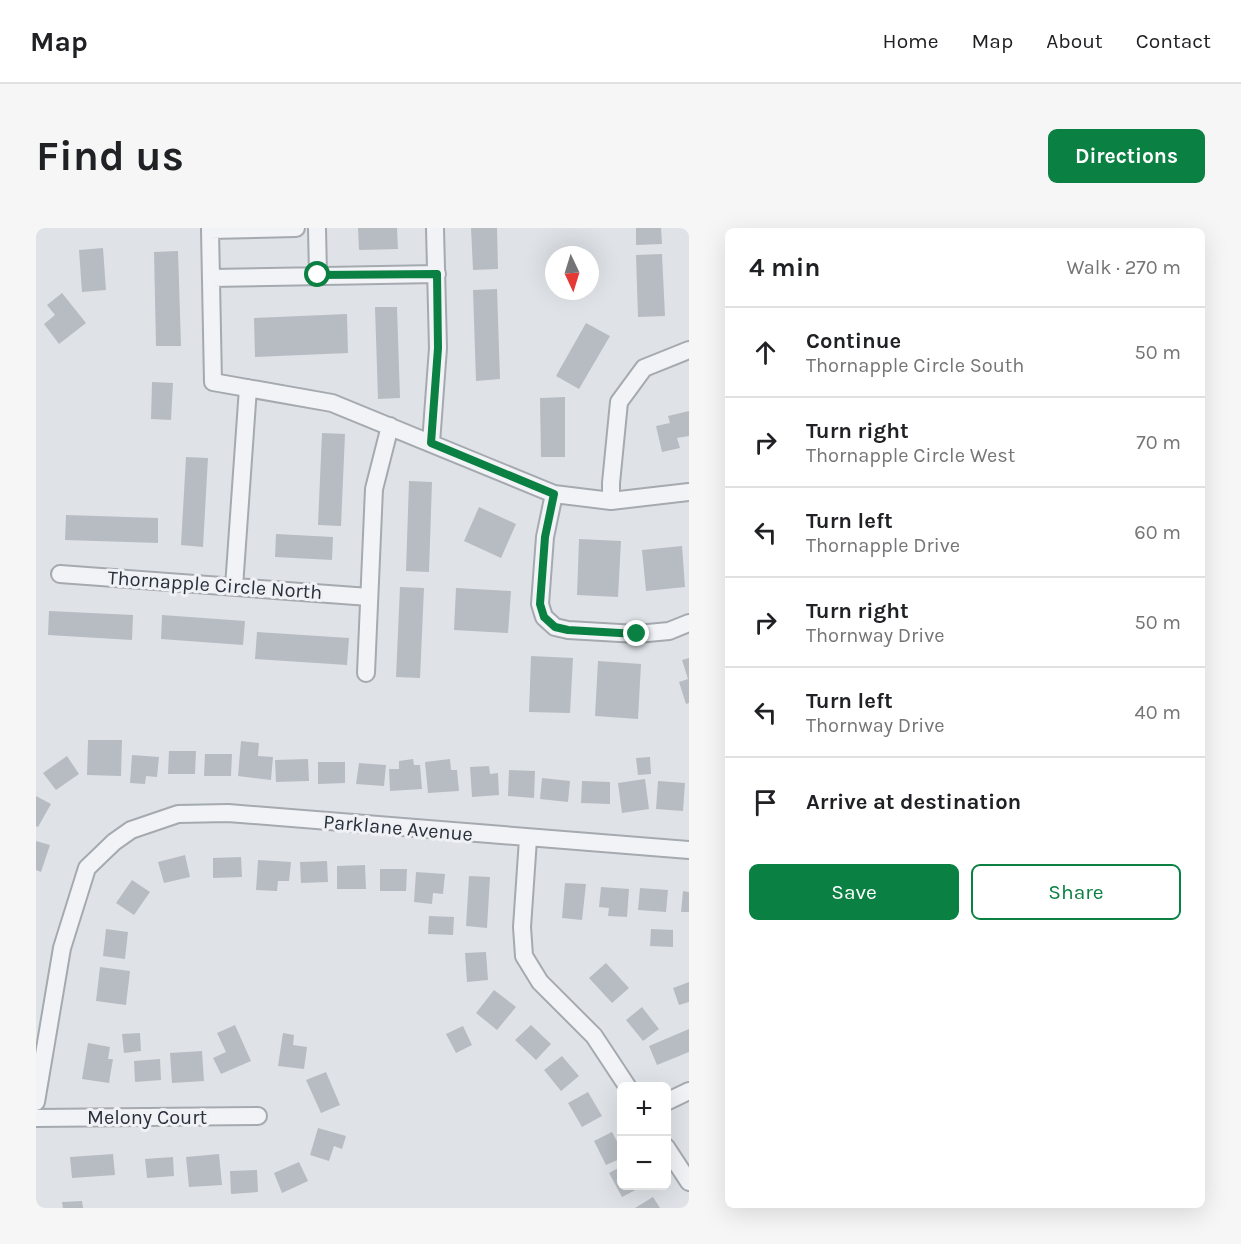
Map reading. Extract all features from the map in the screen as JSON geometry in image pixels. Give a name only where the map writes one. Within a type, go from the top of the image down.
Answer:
[{"type":"street","points":[[296,228],[210,230],[213,382],[332,403],[554,494],[611,501],[689,492]]},
{"type":"street","points":[[317,228],[318,275]]},
{"type":"street","points":[[431,443],[438,348],[435,228]]},
{"type":"street","points":[[211,278],[437,274]]},
{"type":"street","points":[[611,501],[619,402],[644,368],[689,350]]},
{"type":"street","points":[[234,587],[248,388]]},
{"type":"street","points":[[366,674],[375,489],[390,426]]},
{"type":"street","points":[[554,494],[545,537],[540,604],[544,617],[555,627],[568,630],[637,634],[669,631],[689,623]]},
{"type":"street","name":"Thornapple Circle North","points":[[60,574],[369,597]]},
{"type":"street","name":"Parklane Avenue","points":[[36,1102],[62,948],[87,868],[114,842],[131,830],[178,814],[228,813],[528,839],[689,850]]},
{"type":"street","points":[[528,839],[522,927],[524,956],[540,982],[594,1036],[624,1082]]},
{"type":"street","points":[[671,1100],[689,1091]]},
{"type":"street","name":"Melony Court","points":[[36,1118],[258,1116]]},
{"type":"street","points":[[671,1155],[689,1182]]},
{"type":"building","points":[[358,228],[397,228],[398,249],[359,250]]},
{"type":"building","points":[[471,228],[497,228],[498,269],[473,270]]},
{"type":"building","points":[[636,228],[661,228],[662,244],[636,245]]},
{"type":"building","points":[[103,248],[106,290],[82,292],[79,250]]},
{"type":"building","points":[[178,251],[181,346],[156,346],[154,252]]},
{"type":"building","points":[[662,254],[665,316],[638,317],[636,255]]},
{"type":"building","points":[[497,289],[500,379],[476,381],[473,290]]},
{"type":"building","points":[[62,293],[86,323],[59,344],[44,324],[55,315],[47,305]]},
{"type":"building","points":[[375,307],[397,307],[400,398],[378,399]]},
{"type":"building","points":[[347,314],[348,353],[255,357],[254,318]]},
{"type":"building","points":[[586,323],[610,336],[579,389],[556,376]]},
{"type":"building","points":[[152,382],[173,383],[171,420],[151,419]]},
{"type":"building","points":[[565,397],[565,457],[541,457],[540,398]]},
{"type":"building","points":[[689,411],[689,436],[677,438],[680,448],[662,452],[656,426],[670,423],[668,416]]},
{"type":"building","points":[[322,433],[345,434],[341,526],[318,525]]},
{"type":"building","points":[[186,457],[208,458],[203,547],[181,545]]},
{"type":"building","points":[[409,481],[432,482],[429,572],[406,571]]},
{"type":"building","points":[[479,507],[516,524],[501,558],[464,541]]},
{"type":"building","points":[[66,515],[158,518],[158,543],[65,540]]},
{"type":"building","points":[[276,534],[333,537],[332,560],[275,557]]},
{"type":"building","points":[[579,539],[621,541],[618,597],[577,595]]},
{"type":"building","points":[[682,546],[685,587],[646,591],[642,550]]},
{"type":"building","points":[[400,587],[424,588],[420,678],[396,677]]},
{"type":"building","points":[[456,588],[511,591],[508,633],[454,630]]},
{"type":"building","points":[[49,611],[133,615],[132,640],[48,635]]},
{"type":"building","points":[[162,615],[245,621],[243,645],[161,639]]},
{"type":"building","points":[[257,632],[349,638],[347,665],[255,659]]},
{"type":"building","points":[[531,656],[573,658],[570,713],[529,712]]},
{"type":"building","points":[[689,658],[689,703],[686,704],[679,682],[688,679],[682,660]]},
{"type":"building","points":[[598,661],[641,664],[638,719],[595,716]]},
{"type":"building","points":[[88,740],[122,740],[121,776],[87,775]]},
{"type":"building","points":[[241,741],[259,743],[258,756],[273,757],[271,780],[238,776]]},
{"type":"building","points":[[169,751],[196,751],[195,774],[168,774]]},
{"type":"building","points":[[205,754],[232,754],[231,776],[204,776]]},
{"type":"building","points":[[132,755],[159,757],[157,777],[146,776],[145,784],[130,783]]},
{"type":"building","points":[[67,756],[79,774],[56,790],[43,773]]},
{"type":"building","points":[[650,757],[651,774],[638,775],[636,758]]},
{"type":"building","points":[[308,759],[309,781],[276,782],[275,760]]},
{"type":"building","points":[[413,759],[414,765],[420,765],[422,789],[390,791],[389,769],[399,769],[399,761]]},
{"type":"building","points":[[450,759],[451,770],[457,770],[459,791],[428,793],[425,762]]},
{"type":"building","points":[[318,762],[345,762],[345,783],[318,784]]},
{"type":"building","points":[[359,763],[386,765],[384,786],[356,784]]},
{"type":"building","points":[[489,766],[490,774],[498,773],[499,795],[472,797],[470,767]]},
{"type":"building","points":[[509,770],[535,771],[534,798],[508,796]]},
{"type":"building","points":[[542,778],[570,781],[568,802],[540,799]]},
{"type":"building","points":[[645,779],[649,809],[622,813],[618,783]]},
{"type":"building","points":[[582,781],[610,782],[610,804],[581,803]]},
{"type":"building","points":[[658,781],[685,783],[683,811],[656,809]]},
{"type":"building","points":[[36,796],[51,804],[38,827],[36,826]]},
{"type":"building","points":[[36,841],[50,845],[41,872],[36,870]]},
{"type":"building","points":[[185,855],[190,877],[164,883],[158,862]]},
{"type":"building","points":[[241,857],[242,877],[213,878],[213,858]]},
{"type":"building","points":[[258,860],[291,862],[289,881],[278,881],[277,891],[256,890]]},
{"type":"building","points":[[327,861],[328,882],[301,883],[300,862]]},
{"type":"building","points":[[365,865],[366,889],[337,889],[337,866]]},
{"type":"building","points":[[380,869],[407,869],[406,891],[380,891]]},
{"type":"building","points":[[416,872],[445,874],[443,894],[433,893],[432,904],[414,902]]},
{"type":"building","points":[[469,876],[490,877],[487,928],[466,926]]},
{"type":"building","points":[[132,880],[150,892],[134,915],[116,903]]},
{"type":"building","points":[[565,883],[586,884],[582,920],[562,918]]},
{"type":"building","points":[[601,887],[629,889],[627,917],[608,916],[609,908],[599,907]]},
{"type":"building","points":[[640,888],[668,890],[666,912],[638,910]]},
{"type":"building","points":[[683,891],[689,892],[689,912],[681,912]]},
{"type":"building","points":[[429,916],[454,917],[453,935],[428,934]]},
{"type":"building","points":[[106,929],[128,932],[125,959],[103,956]]},
{"type":"building","points":[[651,929],[673,930],[673,947],[650,946]]},
{"type":"building","points":[[486,952],[488,980],[467,982],[465,953]]},
{"type":"building","points":[[606,963],[629,988],[612,1003],[589,978]]},
{"type":"building","points":[[100,967],[130,971],[126,1005],[96,1001]]},
{"type":"building","points":[[689,982],[689,1002],[679,1005],[673,988]]},
{"type":"building","points":[[494,990],[516,1007],[497,1030],[476,1013]]},
{"type":"building","points":[[642,1007],[659,1029],[643,1041],[626,1020]]},
{"type":"building","points":[[235,1025],[251,1061],[221,1074],[213,1058],[226,1052],[217,1033]]},
{"type":"building","points":[[531,1025],[551,1044],[536,1060],[515,1040]]},
{"type":"building","points":[[463,1026],[472,1045],[456,1053],[446,1034]]},
{"type":"building","points":[[689,1029],[689,1052],[657,1065],[649,1046]]},
{"type":"building","points":[[140,1033],[141,1051],[124,1053],[122,1034]]},
{"type":"building","points":[[283,1033],[294,1035],[293,1045],[307,1047],[304,1069],[278,1066]]},
{"type":"building","points":[[88,1043],[110,1047],[108,1059],[113,1059],[109,1083],[82,1079]]},
{"type":"building","points":[[202,1051],[204,1081],[172,1083],[170,1053]]},
{"type":"building","points":[[562,1056],[579,1076],[561,1091],[544,1070]]},
{"type":"building","points":[[160,1059],[161,1080],[135,1082],[134,1061]]},
{"type":"building","points":[[326,1072],[340,1105],[321,1113],[306,1080]]},
{"type":"building","points":[[588,1092],[602,1116],[582,1127],[568,1103]]},
{"type":"building","points":[[318,1128],[346,1136],[342,1149],[334,1146],[329,1161],[310,1155]]},
{"type":"building","points":[[612,1132],[617,1142],[617,1160],[606,1165],[594,1141]]},
{"type":"building","points":[[113,1154],[115,1175],[72,1178],[70,1157]]},
{"type":"building","points":[[219,1154],[222,1185],[189,1187],[186,1157]]},
{"type":"building","points":[[173,1157],[174,1176],[147,1178],[145,1159]]},
{"type":"building","points":[[299,1162],[308,1181],[282,1193],[274,1173]]},
{"type":"building","points":[[617,1169],[617,1188],[609,1173]]},
{"type":"building","points":[[257,1170],[258,1192],[231,1194],[230,1171]]},
{"type":"building","points":[[618,1190],[635,1190],[622,1197]]},
{"type":"building","points":[[653,1197],[660,1208],[635,1208]]},
{"type":"building","points":[[82,1201],[83,1208],[63,1208],[62,1202]]},
{"type":"route","points":[[318,275],[437,274],[438,348],[431,443],[554,494],[545,537],[540,604],[544,617],[555,627],[568,630],[637,634]]}]
